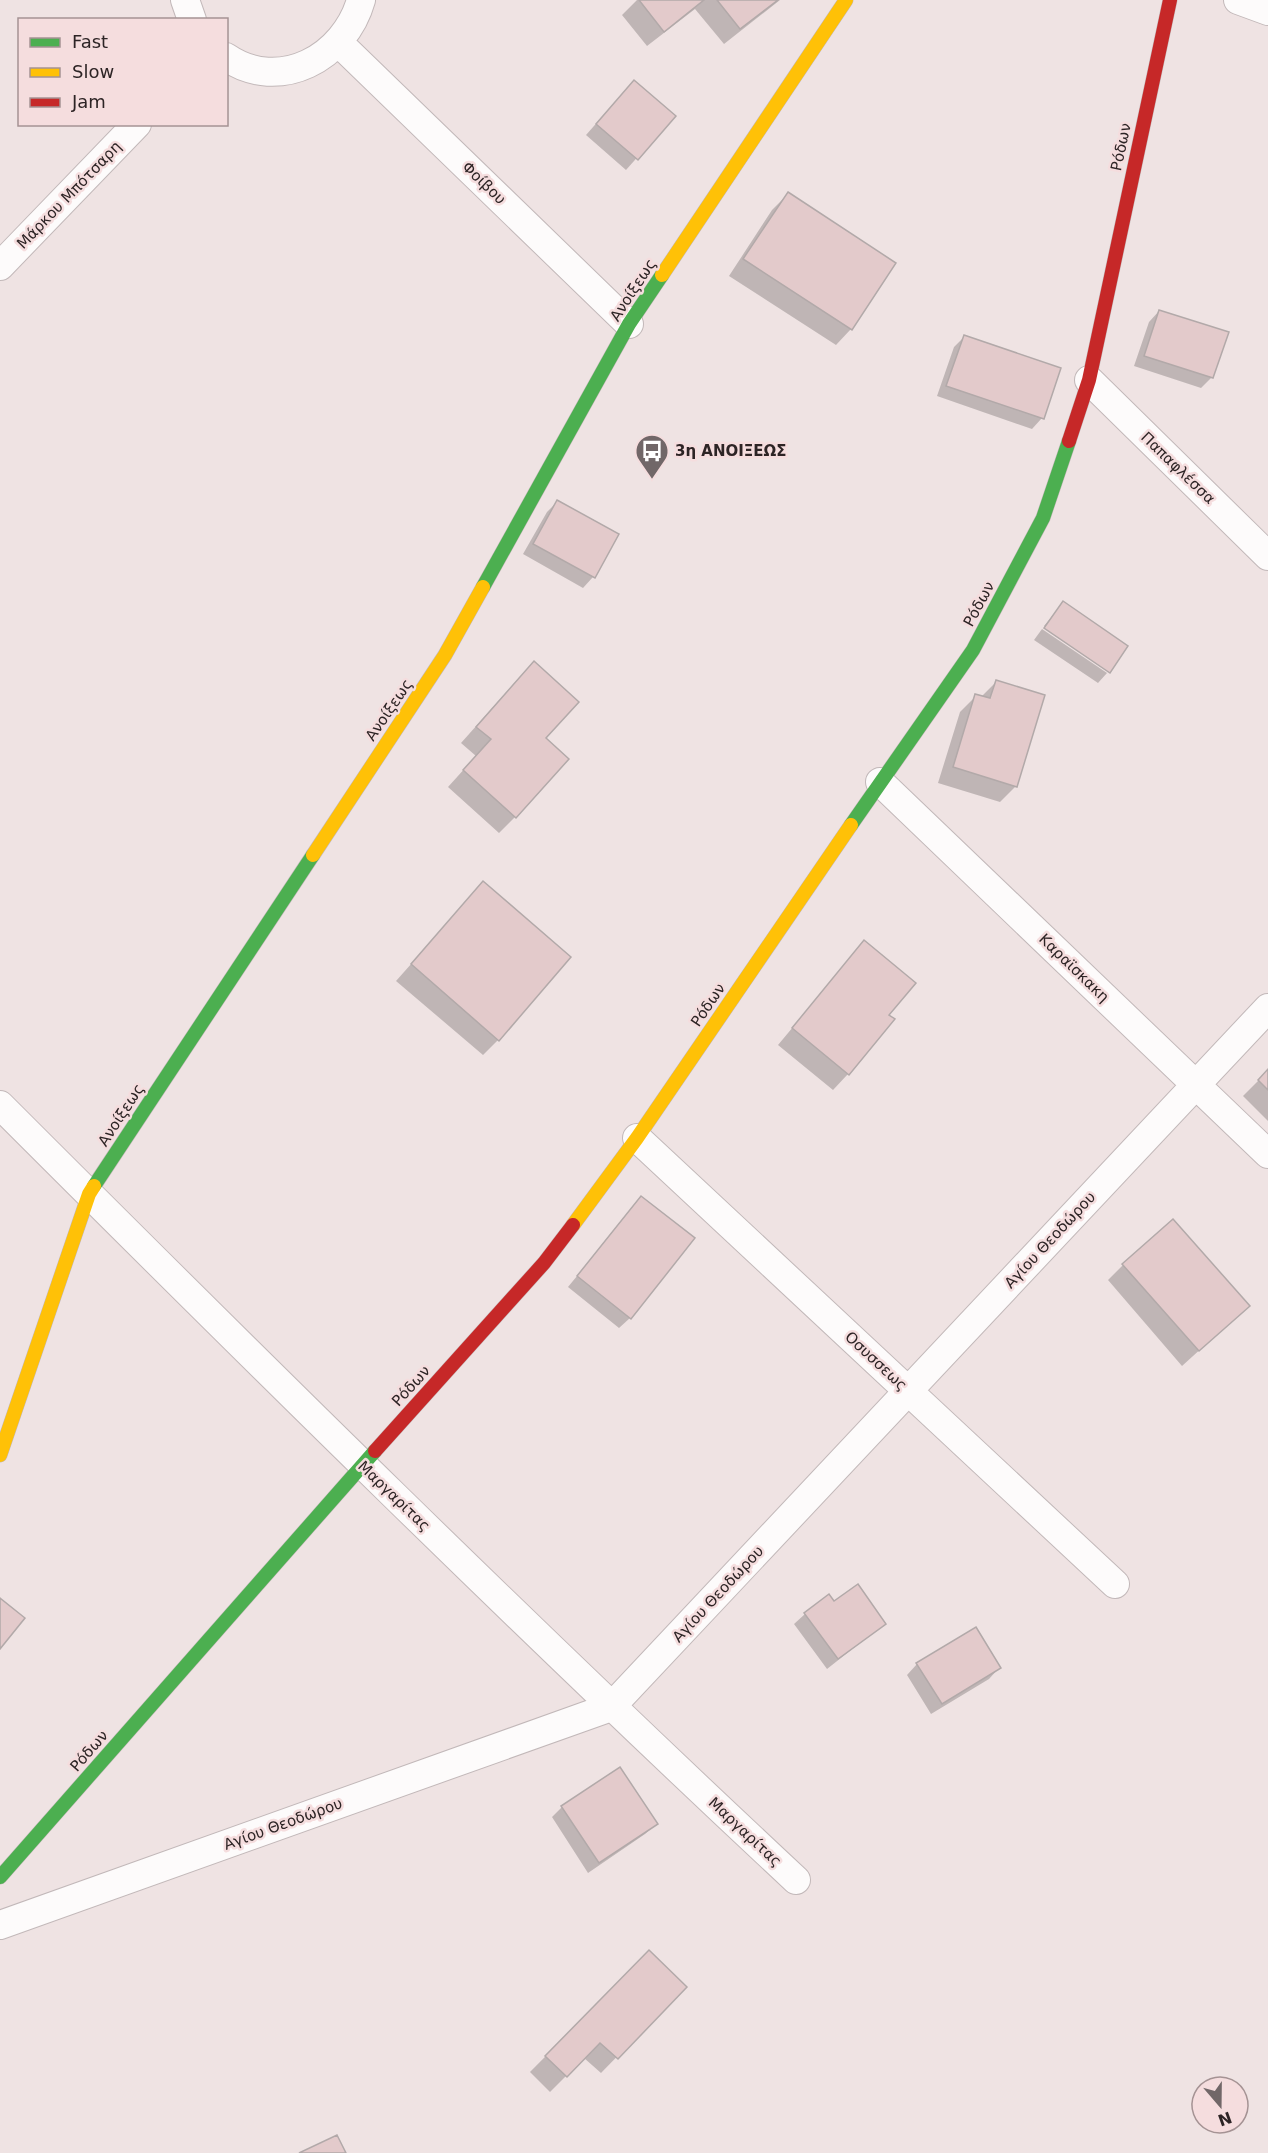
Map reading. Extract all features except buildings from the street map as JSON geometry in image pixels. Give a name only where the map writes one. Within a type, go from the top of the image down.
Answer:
[{"type":"street","points":[[185,0],[191,18]]},
{"type":"street","points":[[228,58],[236,64],[263,71],[291,70],[318,60],[339,43],[356,19],[361,0]]},
{"type":"street","name":"Ανοίξεως","points":[[0,1455],[89,1194],[445,655],[629,324],[846,0]]},
{"type":"street","name":"Ρόδων","points":[[0,1877],[362,1465],[544,1263],[637,1138],[973,650],[1043,518],[1089,380],[1170,0]]},
{"type":"street","points":[[1238,0],[1268,11]]},
{"type":"street","name":"Φοίβου","points":[[339,43],[629,324]]},
{"type":"street","name":"Μάρκου Μπότσαρη","points":[[0,267],[135,126]]},
{"type":"street","name":"Παπαφλέσσα","points":[[1089,380],[1268,556]]},
{"type":"street","name":"Καραϊσκακη","points":[[880,783],[1268,1154]]},
{"type":"street","name":"Αγίου Θεοδώρου","points":[[0,1924],[611,1707],[1268,1008]]},
{"type":"street","name":"Μαργαρίτας","points":[[0,1105],[362,1465],[611,1707],[796,1880]]},
{"type":"street","name":"Οσυσσεως","points":[[637,1138],[1115,1584]]},
{"type":"traffic: fast","points":[[483,587],[629,324],[662,275]]},
{"type":"traffic: fast","points":[[851,825],[973,650],[1043,518],[1069,441]]},
{"type":"traffic: fast","points":[[94,1186],[313,855]]},
{"type":"traffic: fast","points":[[0,1877],[375,1451]]},
{"type":"traffic: slow","points":[[662,275],[846,0]]},
{"type":"traffic: slow","points":[[313,855],[445,655],[483,587]]},
{"type":"traffic: slow","points":[[573,1225],[637,1138],[851,825]]},
{"type":"traffic: slow","points":[[0,1455],[89,1194],[94,1186]]},
{"type":"traffic: jam","points":[[1069,441],[1089,380],[1170,0]]},
{"type":"traffic: jam","points":[[375,1451],[544,1263],[573,1225]]},
{"type":"place","name":"3η ΑΝΟΙΞΕΩΣ","points":[[652,480]]}]
